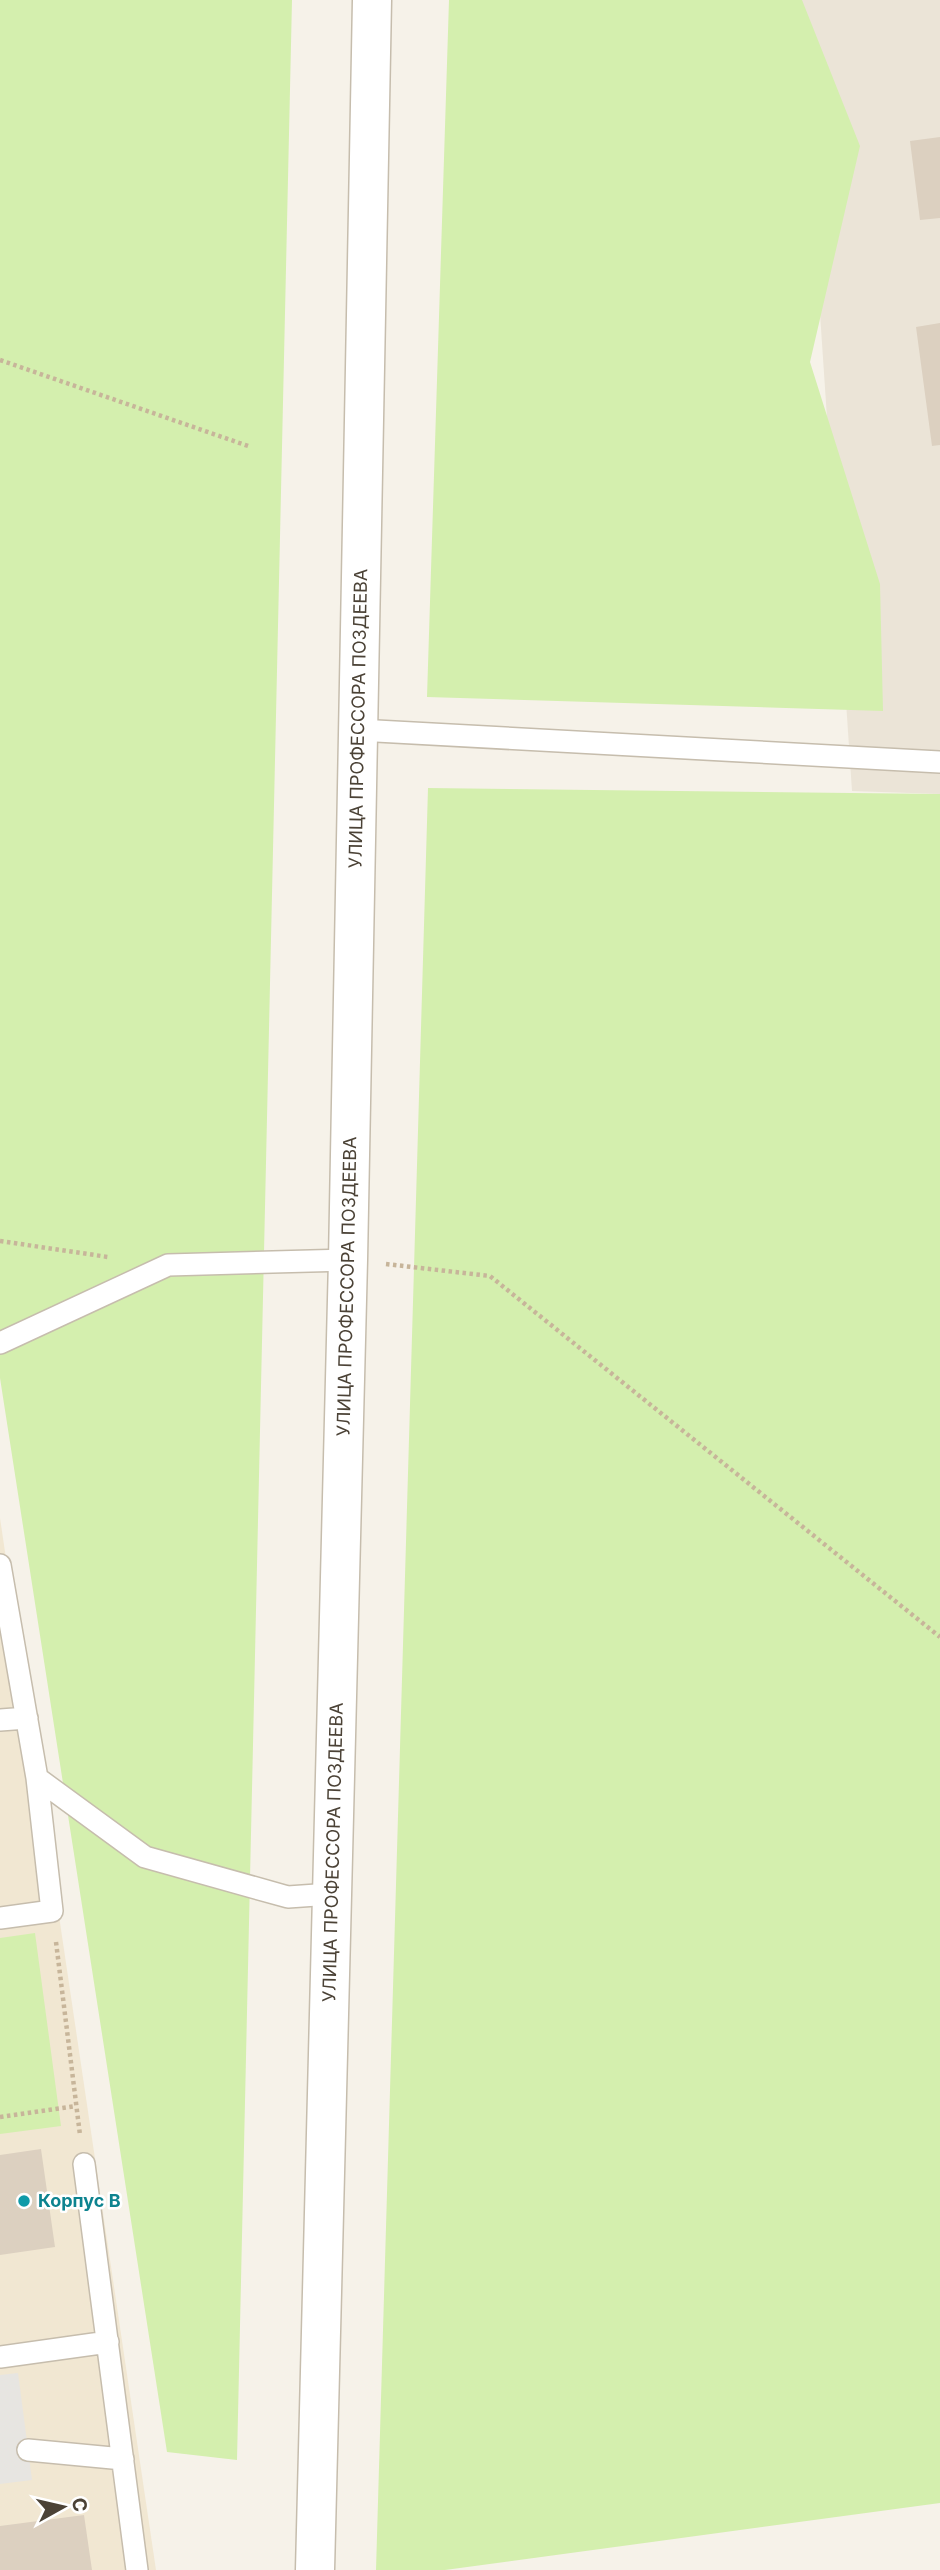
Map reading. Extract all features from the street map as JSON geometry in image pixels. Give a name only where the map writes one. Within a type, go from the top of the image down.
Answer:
[{"type":"street","name":"УЛИЦА ПРОФЕССОРА ПОЗДЕЕВА","points":[[315,2570],[348,1260],[372,0]]},
{"type":"lane","points":[[358,730],[940,762]]},
{"type":"lane","points":[[0,1343],[168,1265],[348,1260]]},
{"type":"lane","points":[[0,1565],[37,1778],[52,1911],[0,1917]]},
{"type":"lane","points":[[0,1720],[27,1718]]},
{"type":"lane","points":[[37,1778],[145,1857],[288,1897],[331,1894]]},
{"type":"lane","points":[[84,2164],[137,2570]]},
{"type":"lane","points":[[0,2357],[107,2342]]},
{"type":"lane","points":[[28,2449],[123,2459]]},
{"type":"path","points":[[0,360],[251,447]]},
{"type":"path","points":[[0,1241],[168,1265]]},
{"type":"path","points":[[348,1260],[490,1276],[940,1637]]},
{"type":"path","points":[[52,1911],[84,2164]]},
{"type":"path","points":[[0,2117],[76,2106]]},
{"type":"shaded area","points":[[799,0],[940,0],[940,794],[852,791]]},
{"type":"shaded area","points":[[0,1518],[156,2570],[0,2570]]},
{"type":"shaded area","points":[[18,2373],[32,2480],[0,2484],[0,2375]]},
{"type":"green space","points":[[0,0],[292,0],[237,2460],[167,2452],[0,1378]]},
{"type":"green space","points":[[449,0],[802,0],[860,146],[810,362],[880,584],[883,711],[427,697]]},
{"type":"green space","points":[[428,788],[940,794],[940,2503],[445,2570],[376,2570]]},
{"type":"green space","points":[[35,1933],[61,2126],[0,2134],[0,1938]]},
{"type":"building","points":[[940,137],[940,218],[920,220],[910,141]]},
{"type":"building","points":[[940,323],[940,445],[932,446],[916,327]]},
{"type":"building","name":"Корпус В","points":[[41,2149],[55,2247],[0,2255],[0,2155]]},
{"type":"building","points":[[84,2515],[92,2570],[0,2570],[0,2526]]},
{"type":"place","name":"Корпус В","points":[[24,2201]]}]
